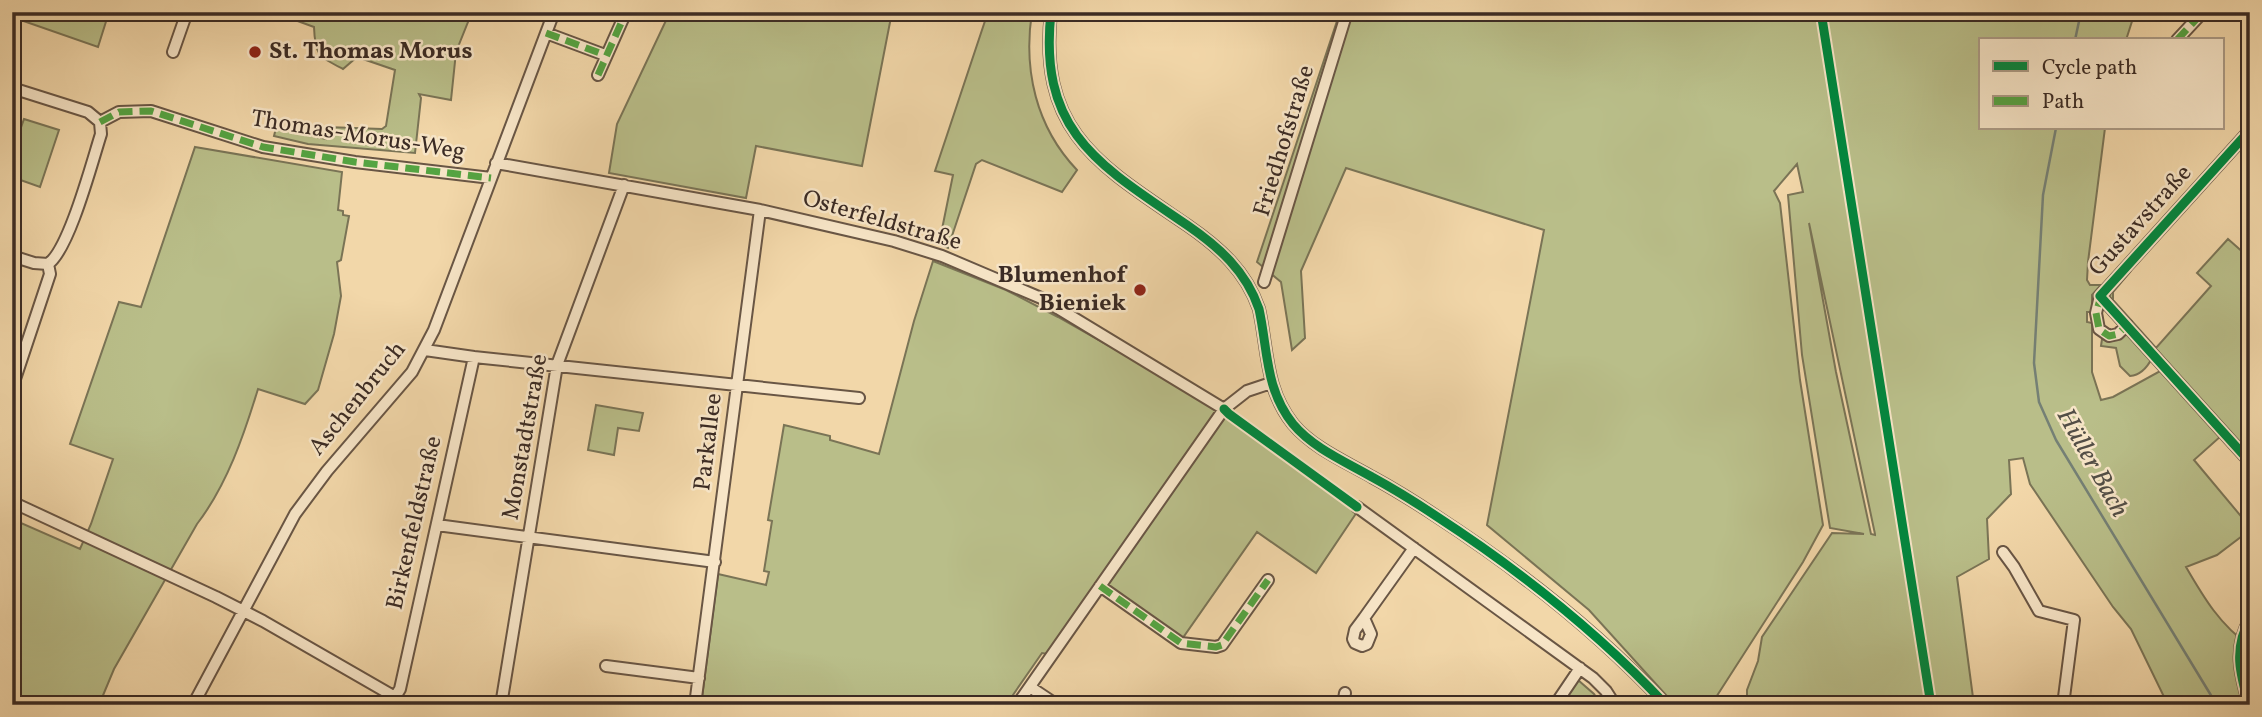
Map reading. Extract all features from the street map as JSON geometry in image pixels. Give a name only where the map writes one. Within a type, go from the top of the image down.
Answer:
[{"type":"street","points":[[173,52],[187,12]]},
{"type":"street","name":"Aschenbruch","points":[[194,705],[305,499],[411,372],[425,350],[554,12]]},
{"type":"street","points":[[598,75],[626,12]]},
{"type":"street","points":[[1051,12],[1048,39],[1053,87],[1074,134],[1090,154],[1111,173],[1207,239],[1238,269],[1259,309],[1271,383],[1287,415],[1306,437],[1403,495],[1493,555],[1586,628],[1666,705]]},
{"type":"street","name":"Friedhofstraße","points":[[1264,282],[1347,12]]},
{"type":"street","points":[[2179,38],[2203,12]]},
{"type":"street","points":[[546,33],[605,55]]},
{"type":"street","points":[[12,88],[88,112],[100,122],[101,134],[71,225],[54,260],[48,264],[34,263],[12,256]]},
{"type":"street","name":"Thomas-Morus-Weg","points":[[100,122],[119,112],[150,111],[262,147],[355,162],[491,178]]},
{"type":"street","name":"Gustavstraße","points":[[2127,325],[2118,334],[2109,336],[2099,329],[2096,313],[2101,296],[2250,130]]},
{"type":"street","name":"Osterfeldstraße","points":[[496,163],[760,210],[894,241],[942,256],[1052,305],[1224,409]]},
{"type":"street","name":"Monstadtstraße","points":[[501,705],[557,365],[624,185]]},
{"type":"street","name":"Parkallee","points":[[695,705],[760,210]]},
{"type":"street","points":[[12,388],[50,274],[48,264]]},
{"type":"street","name":"Gustavstraße","points":[[2101,296],[2250,462]]},
{"type":"street","points":[[425,350],[859,398]]},
{"type":"street","name":"Birkenfeldstraße","points":[[395,697],[400,689],[474,357]]},
{"type":"street","points":[[1017,705],[1224,409],[1247,391],[1271,383]]},
{"type":"street","points":[[12,502],[244,611],[409,705]]},
{"type":"street","points":[[1357,507],[1580,668],[1600,684],[1615,705]]},
{"type":"street","points":[[437,524],[715,562]]},
{"type":"street","points":[[1364,618],[1414,548]]},
{"type":"street","points":[[2003,552],[2039,611],[2074,620],[2063,705]]},
{"type":"street","points":[[1100,586],[1181,643],[1216,647],[1222,645],[1268,580]]},
{"type":"street","points":[[2249,705],[2238,660],[2241,638],[2250,619]]},
{"type":"street","points":[[606,666],[699,678]]},
{"type":"street","points":[[1555,705],[1580,668]]},
{"type":"street","points":[[1030,687],[1056,705]]},
{"type":"street","points":[[1343,705],[1345,693]]},
{"type":"green space","points":[[12,12],[109,12],[98,47],[12,17]]},
{"type":"green space","points":[[273,12],[472,12],[456,52],[451,100],[419,94],[421,98],[415,153],[308,144],[274,136],[276,128],[326,139],[327,127],[382,129],[386,126],[395,70],[357,57],[343,69],[320,54],[315,44],[314,27]]},
{"type":"green space","points":[[670,12],[892,12],[862,166],[756,146],[746,198],[609,173],[617,124]]},
{"type":"green space","points":[[988,12],[1032,12],[1029,55],[1036,97],[1051,135],[1077,170],[1062,192],[982,160],[976,164],[948,248],[939,244],[953,175],[935,171]]},
{"type":"green space","points":[[1340,12],[2135,12],[2127,38],[1979,38],[1979,130],[2105,130],[2087,280],[2090,285],[2101,285],[2092,295],[2092,312],[2087,312],[2087,322],[2092,323],[2092,372],[2101,400],[2113,397],[2162,370],[2221,436],[2194,460],[2250,530],[2217,555],[2186,567],[2221,620],[2250,646],[2250,705],[2168,705],[2131,629],[2113,607],[2030,484],[2023,458],[2009,460],[2011,494],[1987,519],[1989,559],[1957,577],[1974,705],[1747,705],[1747,690],[1758,661],[1762,637],[1832,533],[1864,534],[1830,528],[1802,355],[1788,195],[1803,192],[1797,164],[1774,191],[1780,203],[1800,380],[1823,525],[1803,562],[1711,705],[1675,705],[1589,610],[1487,525],[1544,230],[1346,168],[1301,271],[1305,338],[1292,350],[1281,282],[1257,262]],"holes":[[[1809,223],[1875,535],[1871,534],[1836,372]]]},
{"type":"green space","points":[[24,119],[59,130],[40,187],[12,177],[12,153]]},
{"type":"green space","points":[[195,147],[342,172],[338,210],[349,216],[341,260],[337,262],[341,296],[334,334],[318,390],[305,404],[258,389],[226,476],[114,669],[99,705],[12,705],[12,519],[80,549],[113,459],[70,444],[119,302],[141,307]]},
{"type":"green space","points":[[2228,239],[2245,254],[2250,248],[2250,456],[2110,297],[2111,290],[2127,271],[2130,272],[2113,292],[2113,300],[2156,348],[2211,286],[2197,273]]},
{"type":"green space","points":[[933,261],[1006,290],[1139,363],[1216,409],[1357,512],[1316,573],[1257,532],[1182,639],[1099,581],[1048,654],[1042,653],[1006,705],[701,705],[718,574],[766,585],[769,572],[764,571],[772,521],[768,520],[784,425],[830,436],[830,440],[879,454],[914,321]]},
{"type":"green space","points":[[2129,334],[2152,358],[2143,370],[2130,376],[2120,366],[2116,348],[2101,346],[2102,339],[2113,341]]},
{"type":"green space","points":[[596,405],[643,413],[639,431],[618,428],[614,455],[588,450]]},
{"type":"green space","points":[[1578,680],[1594,694],[1601,705],[1562,705]]},
{"type":"waterway","name":"Hüller Bach","points":[[2075,38],[2081,12]]},
{"type":"waterway","name":"Hüller Bach","points":[[2056,130],[2043,195],[2034,363],[2039,402],[2056,440],[2212,697],[2214,705]]},
{"type":"marked path","points":[[598,75],[626,12]]},
{"type":"marked path","points":[[2179,38],[2203,12]]},
{"type":"marked path","points":[[546,33],[605,55]]},
{"type":"marked path","points":[[100,122],[119,112],[151,111],[263,147],[355,162],[491,178]]},
{"type":"marked path","points":[[2102,293],[2096,313],[2099,329],[2109,336],[2118,334],[2127,325]]},
{"type":"marked path","points":[[1100,586],[1181,643],[1216,647],[1222,645],[1268,580]]},
{"type":"cycle path","points":[[1051,12],[1050,53],[1054,87],[1065,116],[1081,141],[1102,163],[1210,242],[1239,272],[1259,309],[1272,383],[1293,424],[1320,447],[1420,506],[1527,580],[1613,652],[1666,705]]},
{"type":"cycle path","points":[[1821,12],[1931,705]]},
{"type":"cycle path","points":[[2250,130],[2100,296],[2250,462]]},
{"type":"cycle path","points":[[1224,409],[1357,507]]},
{"type":"cycle path","points":[[2249,705],[2241,672],[2240,651],[2241,640],[2250,619]]},
{"type":"place","name":"St. Thomas Morus","points":[[255,52]]},
{"type":"place","name":"Blumenhof Bieniek","points":[[1140,290]]}]
